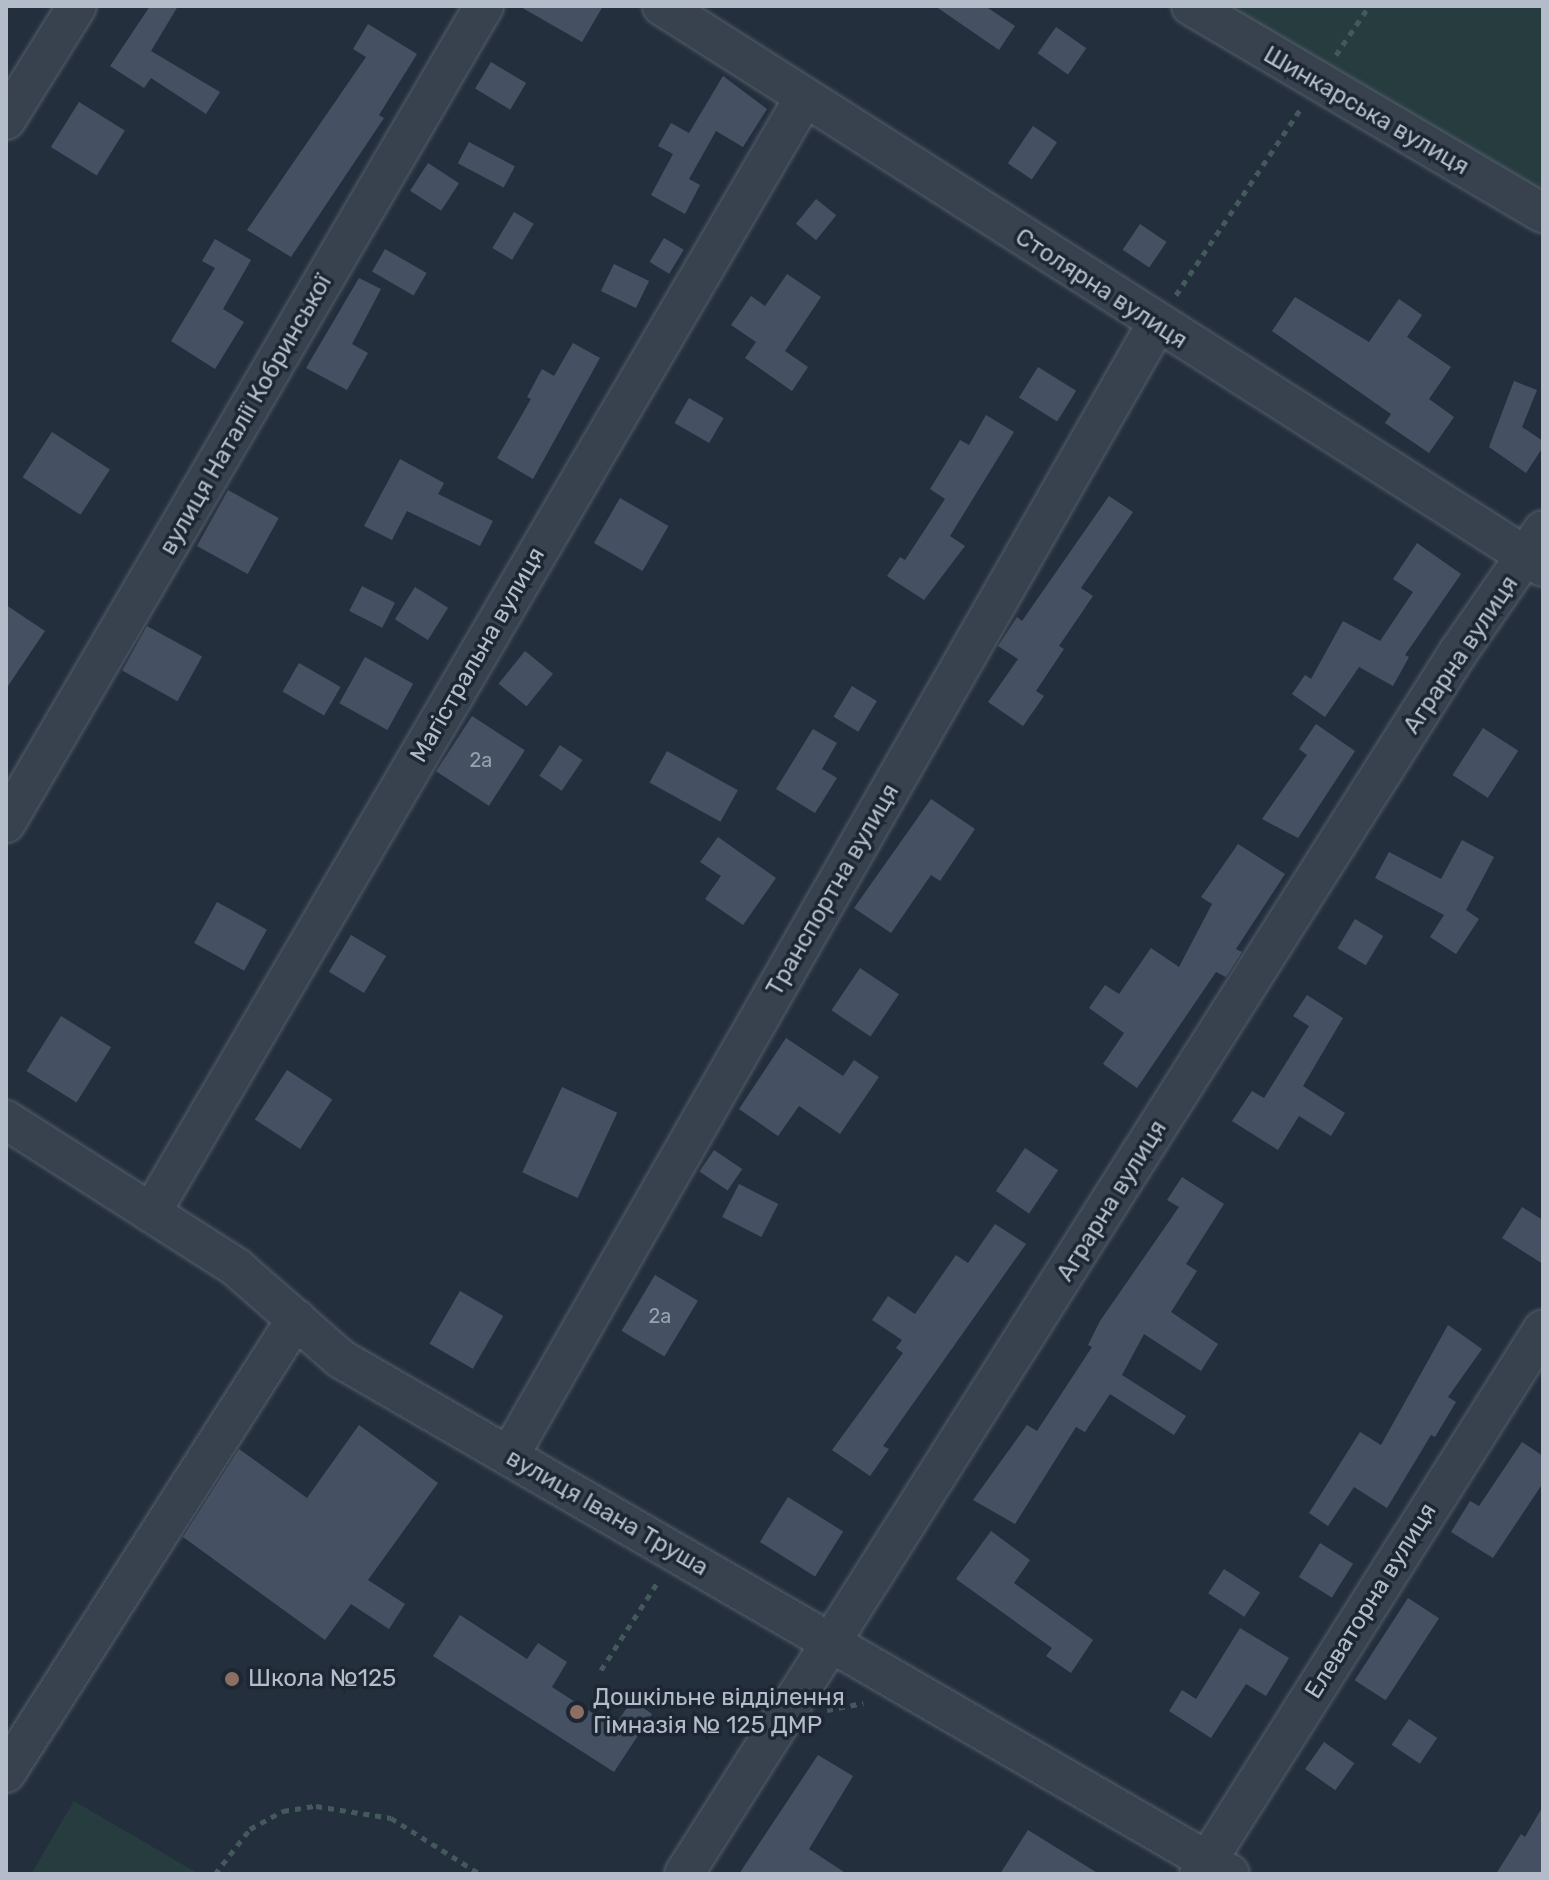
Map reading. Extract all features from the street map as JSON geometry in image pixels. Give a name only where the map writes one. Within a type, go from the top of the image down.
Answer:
[{"type":"street","points":[[6,120],[77,6]]},
{"type":"street","name":"вулиця Наталії Кобринської","points":[[6,823],[484,6]]},
{"type":"street","name":"Столярна вулиця","points":[[662,6],[1156,325],[1538,551]]},
{"type":"street","name":"Шинкарська вулиця","points":[[1191,6],[1317,84],[1543,213]]},
{"type":"street","name":"Магістральна вулиця","points":[[151,1213],[804,98]]},
{"type":"street","name":"Транспортна вулиця","points":[[509,1456],[1156,325]]},
{"type":"street","name":"Аграрна вулиця","points":[[684,1874],[1459,651],[1538,551]]},
{"type":"street","name":"вулиця Івана Труша","points":[[6,1120],[237,1268],[341,1359],[832,1644],[1212,1870]]},
{"type":"street","points":[[6,1773],[296,1319]]},
{"type":"street","name":"Елеваторна вулиця","points":[[1212,1870],[1543,1329]]},
{"type":"path","points":[[1156,325],[1369,6]]},
{"type":"path","points":[[601,1670],[676,1553]]},
{"type":"path","points":[[780,1724],[857,1701],[869,1705]]},
{"type":"path","points":[[215,1874],[250,1829],[283,1811],[316,1806],[391,1818],[480,1874]]},
{"type":"green space","points":[[1207,6],[1543,6],[1543,199]]},
{"type":"green space","points":[[74,1801],[199,1874],[31,1874]]},
{"type":"building","points":[[150,6],[178,6],[151,51],[220,92],[206,114],[151,78],[144,88],[110,66]]},
{"type":"building","points":[[519,6],[603,6],[582,42]]},
{"type":"building","points":[[935,6],[985,6],[1015,26],[999,50]]},
{"type":"building","points":[[368,24],[417,54],[379,115],[384,118],[291,257],[247,230],[366,57],[353,49]]},
{"type":"building","points":[[1056,27],[1086,48],[1068,74],[1038,53]]},
{"type":"building","points":[[491,62],[526,83],[510,110],[475,89]]},
{"type":"building","points":[[723,76],[767,109],[743,147],[716,131],[689,179],[700,185],[685,214],[651,195],[673,154],[658,146],[671,123],[689,133]]},
{"type":"building","points":[[79,102],[125,131],[97,176],[51,147]]},
{"type":"building","points":[[1033,126],[1057,142],[1032,180],[1008,163]]},
{"type":"building","points":[[469,142],[515,166],[504,188],[458,163]]},
{"type":"building","points":[[428,163],[459,183],[441,211],[410,191]]},
{"type":"building","points":[[816,199],[836,215],[816,240],[796,224]]},
{"type":"building","points":[[514,212],[534,224],[512,260],[492,248]]},
{"type":"building","points":[[1140,224],[1167,242],[1149,268],[1123,250]]},
{"type":"building","points":[[664,238],[684,250],[669,274],[650,262]]},
{"type":"building","points":[[215,239],[251,260],[223,309],[244,322],[215,369],[171,341],[215,268],[202,261]]},
{"type":"building","points":[[385,249],[427,273],[414,296],[372,272]]},
{"type":"building","points":[[614,264],[649,281],[636,308],[601,291]]},
{"type":"building","points":[[787,274],[821,297],[785,351],[808,367],[792,391],[745,358],[756,342],[731,325],[751,296],[765,306]]},
{"type":"building","points":[[359,278],[381,289],[352,344],[368,353],[347,390],[306,368]]},
{"type":"building","points":[[1295,297],[1369,342],[1399,299],[1422,315],[1407,337],[1451,367],[1429,399],[1454,417],[1429,453],[1385,423],[1391,414],[1272,331]]},
{"type":"building","points":[[573,343],[600,358],[533,479],[497,458],[531,399],[527,397],[542,369],[554,376]]},
{"type":"building","points":[[1038,367],[1076,391],[1057,421],[1019,398]]},
{"type":"building","points":[[1514,381],[1537,390],[1522,427],[1543,441],[1543,447],[1526,473],[1489,447]]},
{"type":"building","points":[[689,398],[724,418],[709,443],[674,423]]},
{"type":"building","points":[[986,415],[1014,432],[950,536],[965,546],[924,600],[887,576],[900,557],[905,560],[945,499],[930,489],[960,440],[969,445]]},
{"type":"building","points":[[52,432],[110,470],[80,515],[23,477]]},
{"type":"building","points":[[400,459],[444,483],[438,494],[493,521],[480,546],[407,511],[392,540],[364,526]]},
{"type":"building","points":[[228,490],[279,518],[248,574],[197,546]]},
{"type":"building","points":[[1109,496],[1133,512],[1081,588],[1093,596],[1059,646],[1064,649],[1036,691],[1044,696],[1023,726],[988,702],[1018,659],[998,646],[1017,617],[1022,621]]},
{"type":"building","points":[[620,498],[668,526],[642,571],[594,543]]},
{"type":"building","points":[[1417,543],[1461,574],[1405,655],[1409,657],[1393,686],[1359,667],[1325,717],[1292,694],[1305,675],[1311,679],[1343,621],[1380,641],[1413,592],[1393,579]]},
{"type":"building","points":[[362,586],[395,603],[382,628],[349,611]]},
{"type":"building","points":[[415,587],[448,608],[428,640],[395,619]]},
{"type":"building","points":[[6,605],[45,631],[6,689]]},
{"type":"building","points":[[147,626],[202,657],[177,701],[122,671]]},
{"type":"building","points":[[525,651],[553,674],[527,706],[499,684]]},
{"type":"building","points":[[365,657],[413,684],[387,730],[339,703]]},
{"type":"building","points":[[299,663],[341,687],[324,716],[282,692]]},
{"type":"building","points":[[852,686],[877,701],[858,732],[833,717]]},
{"type":"building","points":[[472,716],[525,750],[489,806],[436,771]]},
{"type":"building","points":[[1316,724],[1355,751],[1298,838],[1262,819],[1307,755],[1299,749]]},
{"type":"building","points":[[1483,728],[1518,751],[1488,798],[1453,775]]},
{"type":"building","points":[[813,729],[837,743],[822,769],[837,778],[815,813],[776,789]]},
{"type":"building","points":[[560,745],[582,760],[562,791],[539,776]]},
{"type":"building","points":[[667,751],[738,790],[720,822],[650,782]]},
{"type":"building","points":[[931,799],[975,829],[940,881],[931,875],[891,933],[854,908]]},
{"type":"building","points":[[718,837],[776,878],[743,925],[705,899],[721,876],[700,862]]},
{"type":"building","points":[[1462,840],[1494,857],[1466,910],[1479,919],[1456,954],[1430,937],[1444,915],[1375,878],[1389,852],[1441,879]]},
{"type":"building","points":[[1238,844],[1285,874],[1236,949],[1242,952],[1226,977],[1216,972],[1137,1088],[1103,1064],[1124,1033],[1089,1008],[1105,985],[1119,994],[1151,948],[1179,967],[1212,904],[1201,897]]},
{"type":"building","points":[[217,902],[267,930],[244,971],[194,943]]},
{"type":"building","points":[[1355,919],[1383,936],[1366,965],[1337,948]]},
{"type":"building","points":[[351,935],[386,956],[364,993],[329,972]]},
{"type":"building","points":[[860,968],[899,994],[870,1037],[831,1010]]},
{"type":"building","points":[[1307,995],[1343,1018],[1303,1086],[1345,1113],[1331,1136],[1299,1116],[1278,1150],[1232,1121],[1252,1091],[1264,1098],[1309,1026],[1293,1016]]},
{"type":"building","points":[[61,1016],[111,1047],[77,1102],[27,1071]]},
{"type":"building","points":[[786,1038],[843,1076],[854,1060],[879,1077],[840,1134],[799,1106],[778,1136],[739,1109]]},
{"type":"building","points":[[287,1070],[332,1099],[300,1149],[255,1119]]},
{"type":"building","points":[[562,1087],[617,1113],[578,1198],[522,1172]]},
{"type":"building","points":[[1025,1148],[1058,1170],[1029,1213],[996,1191]]},
{"type":"building","points":[[714,1150],[742,1169],[728,1191],[699,1172]]},
{"type":"building","points":[[1182,1177],[1224,1204],[1186,1264],[1197,1271],[1171,1312],[1218,1344],[1201,1371],[1144,1334],[1122,1375],[1186,1416],[1174,1435],[1110,1394],[1085,1432],[1076,1427],[1015,1524],[973,1500],[1027,1425],[1037,1431],[1092,1347],[1088,1345],[1100,1321],[1179,1207],[1167,1200]]},
{"type":"building","points":[[739,1184],[778,1204],[761,1237],[722,1217]]},
{"type":"building","points":[[1522,1207],[1543,1220],[1543,1264],[1502,1238]]},
{"type":"building","points":[[995,1224],[1026,1244],[883,1446],[889,1449],[870,1476],[832,1450],[903,1353],[896,1348],[902,1340],[872,1320],[888,1296],[915,1314],[956,1255],[968,1263]]},
{"type":"building","points":[[655,1275],[698,1301],[664,1356],[622,1331]]},
{"type":"building","points":[[460,1291],[503,1316],[473,1369],[430,1344]]},
{"type":"building","points":[[1448,1325],[1482,1349],[1448,1397],[1456,1402],[1435,1437],[1431,1435],[1387,1508],[1354,1487],[1328,1526],[1309,1513],[1360,1432],[1381,1445]]},
{"type":"building","points":[[359,1425],[438,1483],[368,1580],[405,1604],[389,1629],[351,1604],[325,1640],[183,1537],[239,1449],[307,1498]]},
{"type":"building","points":[[1522,1442],[1543,1456],[1543,1483],[1493,1558],[1451,1532],[1470,1501],[1479,1506]]},
{"type":"building","points":[[788,1497],[843,1531],[815,1576],[760,1542]]},
{"type":"building","points":[[991,1531],[1030,1560],[1014,1583],[1093,1640],[1071,1673],[1046,1656],[1052,1648],[956,1579]]},
{"type":"building","points":[[1320,1543],[1353,1564],[1332,1598],[1299,1577]]},
{"type":"building","points":[[1224,1569],[1260,1592],[1244,1617],[1208,1593]]},
{"type":"building","points":[[1408,1598],[1439,1618],[1386,1700],[1355,1680]]},
{"type":"building","points":[[460,1615],[527,1659],[538,1643],[567,1662],[552,1687],[614,1727],[632,1700],[652,1714],[614,1772],[433,1656]]},
{"type":"building","points":[[1240,1628],[1289,1658],[1266,1696],[1246,1684],[1211,1738],[1169,1711],[1182,1690],[1196,1699]]},
{"type":"building","points":[[1409,1719],[1437,1738],[1420,1764],[1392,1745]]},
{"type":"building","points":[[1324,1742],[1354,1763],[1335,1790],[1305,1769]]},
{"type":"building","points":[[818,1755],[853,1776],[809,1849],[847,1874],[739,1874]]},
{"type":"building","points":[[1543,1806],[1543,1874],[1496,1874],[1521,1834],[1525,1837]]},
{"type":"building","points":[[1028,1830],[1099,1874],[1000,1874]]},
{"type":"place","name":"Школа №125","points":[[232,1679]]},
{"type":"place","name":"Дошкільне відділення Гімназія № 125 ДМР","points":[[577,1712]]}]
